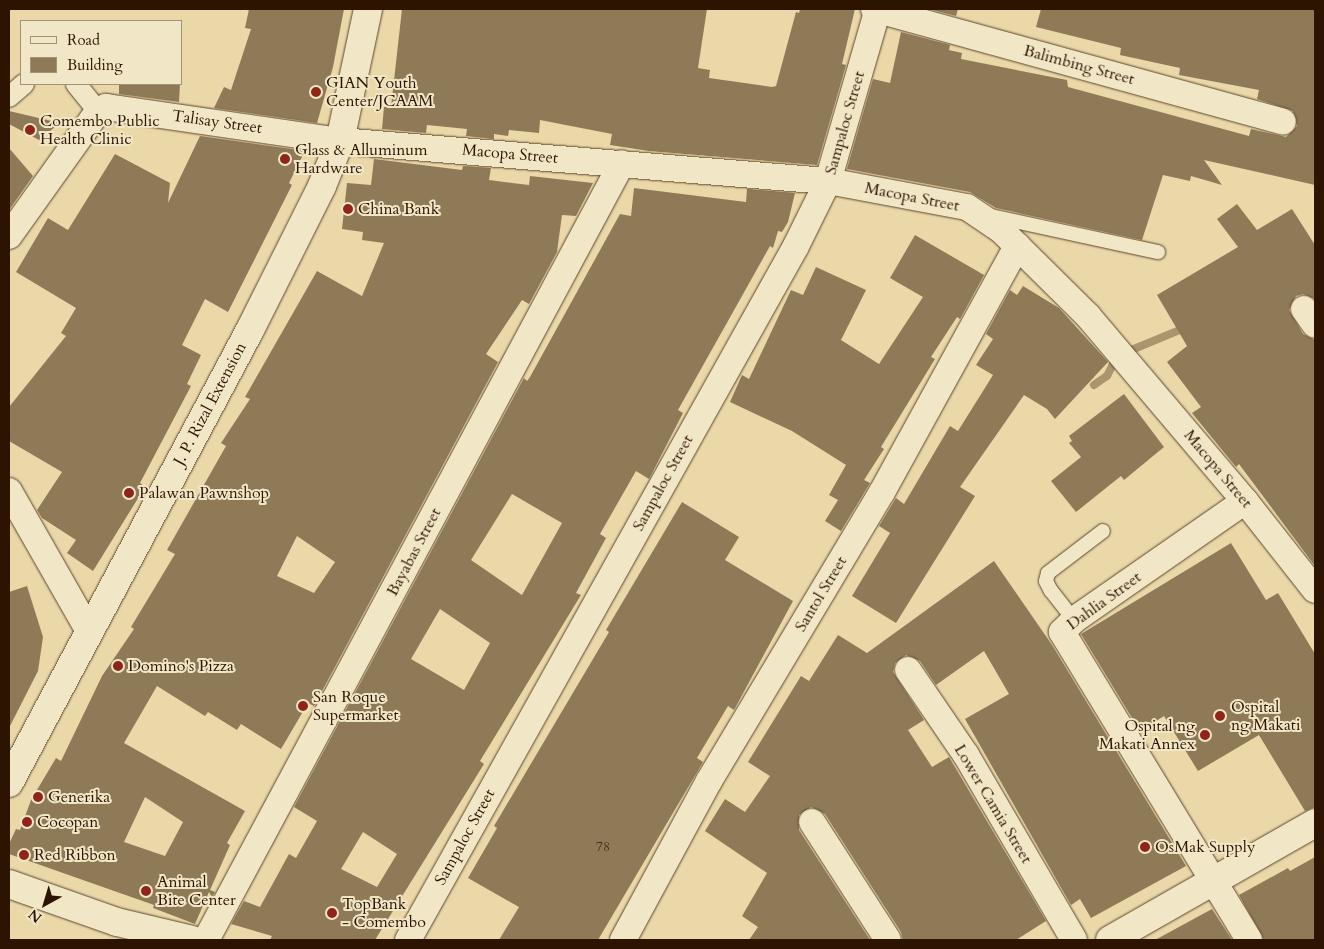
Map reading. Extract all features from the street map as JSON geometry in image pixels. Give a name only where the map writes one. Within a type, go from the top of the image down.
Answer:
[{"type":"main road","name":"J. P. Rizal Extension","points":[[9,783],[250,330],[322,186],[340,141],[368,9]]},
{"type":"main road","points":[[1110,940],[1315,823]]},
{"type":"main road","points":[[9,884],[117,922],[192,940]]},
{"type":"street","name":"Balimbing Street","points":[[876,9],[1283,122]]},
{"type":"street","name":"Sampaloc Street","points":[[408,940],[796,246],[828,181],[876,9]]},
{"type":"street","points":[[9,97],[23,85]]},
{"type":"street","points":[[9,236],[98,110],[77,85]]},
{"type":"street","name":"Talisay Street","points":[[98,110],[117,108],[340,141]]},
{"type":"street","name":"Macopa Street","points":[[340,141],[828,181],[967,207],[978,213],[1017,246],[1088,316],[1246,501],[1315,590]]},
{"type":"street","name":"Bayabas Street","points":[[206,940],[622,163]]},
{"type":"street","name":"Santol Street","points":[[623,940],[709,781],[882,492],[1017,246]]},
{"type":"street","points":[[9,491],[90,631]]},
{"type":"street","name":"Dahlia Street","points":[[1246,501],[1074,620],[1063,628],[1062,634],[1215,880],[1249,940]]},
{"type":"street","name":"Lower Camia Street","points":[[908,670],[966,755],[1074,940]]},
{"type":"street","points":[[812,822],[888,940]]},
{"type":"lane","points":[[978,213],[1158,252]]},
{"type":"lane","points":[[1074,620],[1051,591],[1046,581],[1048,573],[1103,531]]},
{"type":"building","points":[[249,9],[344,9],[333,67],[317,123],[214,108],[224,87],[231,90],[251,29],[245,28]]},
{"type":"building","points":[[402,9],[707,9],[698,68],[710,70],[709,78],[772,87],[776,86],[796,12],[799,13],[800,9],[855,9],[842,64],[846,65],[817,165],[649,151],[610,145],[612,134],[540,120],[539,133],[509,130],[508,136],[494,134],[494,139],[466,136],[467,129],[427,125],[426,133],[382,129],[384,107],[391,107]]},
{"type":"building","points":[[929,9],[958,9],[956,16]]},
{"type":"building","points":[[1041,9],[1315,9],[1315,185],[1204,160],[1222,185],[1191,176],[1190,181],[1163,175],[1142,240],[996,208],[970,192],[847,169],[873,79],[890,83],[901,32],[950,45],[949,50],[962,53],[961,59],[1067,80],[1068,87],[1249,136],[1251,129],[1286,137],[1297,126],[1293,111],[1257,99],[1259,90],[1179,75],[1180,68],[1120,55],[1121,48],[1036,27]]},
{"type":"building","points":[[119,85],[180,85],[179,102],[119,94]]},
{"type":"building","points":[[9,111],[60,123],[39,140],[9,124]]},
{"type":"building","points":[[200,136],[305,151],[289,183],[292,185],[228,312],[205,299],[182,345],[201,355],[187,384],[191,386],[140,483],[145,487],[93,571],[67,553],[76,540],[42,518],[37,510],[62,472],[9,441],[9,407],[66,336],[61,333],[76,308],[16,272],[48,218],[68,230],[115,154],[170,183],[168,203]]},
{"type":"building","points":[[9,148],[33,176],[9,210]]},
{"type":"building","points":[[374,159],[462,170],[463,166],[491,168],[489,180],[529,185],[530,176],[593,183],[576,216],[562,215],[557,252],[529,304],[522,300],[486,354],[498,362],[314,706],[308,703],[281,749],[241,724],[237,730],[208,712],[205,716],[157,686],[124,743],[245,811],[227,843],[230,845],[210,890],[215,892],[212,897],[209,892],[195,924],[153,908],[154,905],[9,854],[9,844],[16,829],[20,830],[31,800],[56,758],[61,761],[102,676],[134,629],[131,627],[175,554],[167,550],[226,446],[221,443],[250,399],[245,397],[317,271],[362,296],[384,243],[362,240],[363,232],[342,229],[347,183],[371,185]],"holes":[[[297,536],[335,562],[314,593],[277,576]],[[145,797],[183,822],[165,856],[124,842]]]},
{"type":"building","points":[[634,188],[746,202],[747,189],[795,193],[788,222],[782,232],[778,231],[773,248],[770,246],[678,410],[683,413],[649,479],[636,471],[600,534],[606,538],[576,593],[581,595],[480,761],[484,764],[375,940],[270,940],[272,936],[231,924],[244,901],[260,907],[289,854],[296,858],[317,821],[294,807],[524,378],[527,381],[530,377],[620,214],[631,216]],"holes":[[[512,494],[562,523],[522,595],[471,560]],[[440,609],[490,643],[464,690],[411,659]],[[363,832],[397,854],[377,887],[341,869]]]},
{"type":"building","points":[[1237,204],[1257,230],[1292,209],[1315,245],[1315,299],[1303,294],[1296,296],[1289,310],[1303,334],[1315,340],[1315,566],[1239,464],[1236,467],[1192,413],[1201,407],[1167,362],[1187,346],[1157,295],[1238,247],[1217,219]]},
{"type":"building","points":[[915,235],[984,275],[960,319],[957,317],[931,357],[935,359],[881,447],[884,449],[864,480],[870,483],[841,531],[825,521],[838,500],[829,495],[846,465],[792,431],[730,402],[742,375],[749,379],[791,290],[803,295],[816,267],[866,290],[841,340],[879,364],[923,297],[890,278]]},
{"type":"building","points":[[1023,286],[1059,308],[1108,362],[1055,419],[1047,409],[1024,395],[960,487],[975,496],[896,623],[852,596],[890,533],[879,526],[896,498],[904,504],[950,426],[958,431],[993,375],[976,365],[993,339],[986,334],[1010,290],[1017,295]]},
{"type":"building","points":[[1124,394],[1164,447],[1124,480],[1121,476],[1076,512],[1051,481],[1081,457],[1069,443],[1072,441],[1069,436]]},
{"type":"building","points":[[682,502],[739,537],[725,560],[793,601],[734,710],[728,706],[697,758],[703,762],[598,940],[499,940],[519,907],[468,878],[497,828],[494,826],[609,632],[606,630]]},
{"type":"building","name":"Ospital ng Makati","points":[[1231,543],[1266,600],[1278,593],[1315,654],[1315,807],[1305,811],[1259,735],[1198,771],[1164,716],[1140,731],[1081,634]]},
{"type":"building","points":[[994,561],[1052,645],[1186,866],[1091,918],[1080,899],[1071,905],[965,719],[1009,694],[984,651],[936,685],[920,661],[906,655],[895,663],[893,672],[924,720],[908,730],[932,767],[949,757],[1046,921],[1016,940],[903,940],[901,932],[825,814],[811,807],[799,815],[799,830],[870,940],[749,940],[758,927],[742,916],[767,873],[705,831],[725,799],[745,812],[770,776],[748,762],[801,676],[809,681],[838,635],[867,653]]},
{"type":"building","points":[[27,586],[43,637],[38,671],[9,728],[9,592]]},
{"type":"building","points":[[1315,857],[1315,940],[1264,940],[1239,895],[1288,868],[1290,871]]},
{"type":"building","points":[[1212,909],[1232,940],[1155,940]]},
{"type":"waterway","points":[[1129,351],[1187,327]]},
{"type":"waterway","points":[[1094,385],[1107,376],[1115,360]]},
{"type":"place","name":"GIAN Youth Center/JCAAM","points":[[316,92]]},
{"type":"place","name":"Comembo Public Health Clinic","points":[[30,130]]},
{"type":"place","name":"Glass & Alluminum Hardware","points":[[285,159]]},
{"type":"place","name":"China Bank","points":[[348,209]]},
{"type":"place","name":"Palawan Pawnshop","points":[[129,493]]},
{"type":"place","name":"Domino's Pizza","points":[[118,666]]},
{"type":"place","name":"San Roque Supermarket","points":[[303,706]]},
{"type":"place","name":"Ospital ng Makati","points":[[1220,716]]},
{"type":"place","name":"Ospital ng Makati Annex","points":[[1205,735]]},
{"type":"place","name":"Generika","points":[[38,797]]},
{"type":"place","name":"Cocopan","points":[[27,822]]},
{"type":"place","name":"OsMak Supply","points":[[1145,847]]},
{"type":"place","name":"Red Ribbon","points":[[24,855]]},
{"type":"place","name":"Animal Bite Center","points":[[146,891]]},
{"type":"place","name":"TopBank - Comembo","points":[[332,913]]}]
